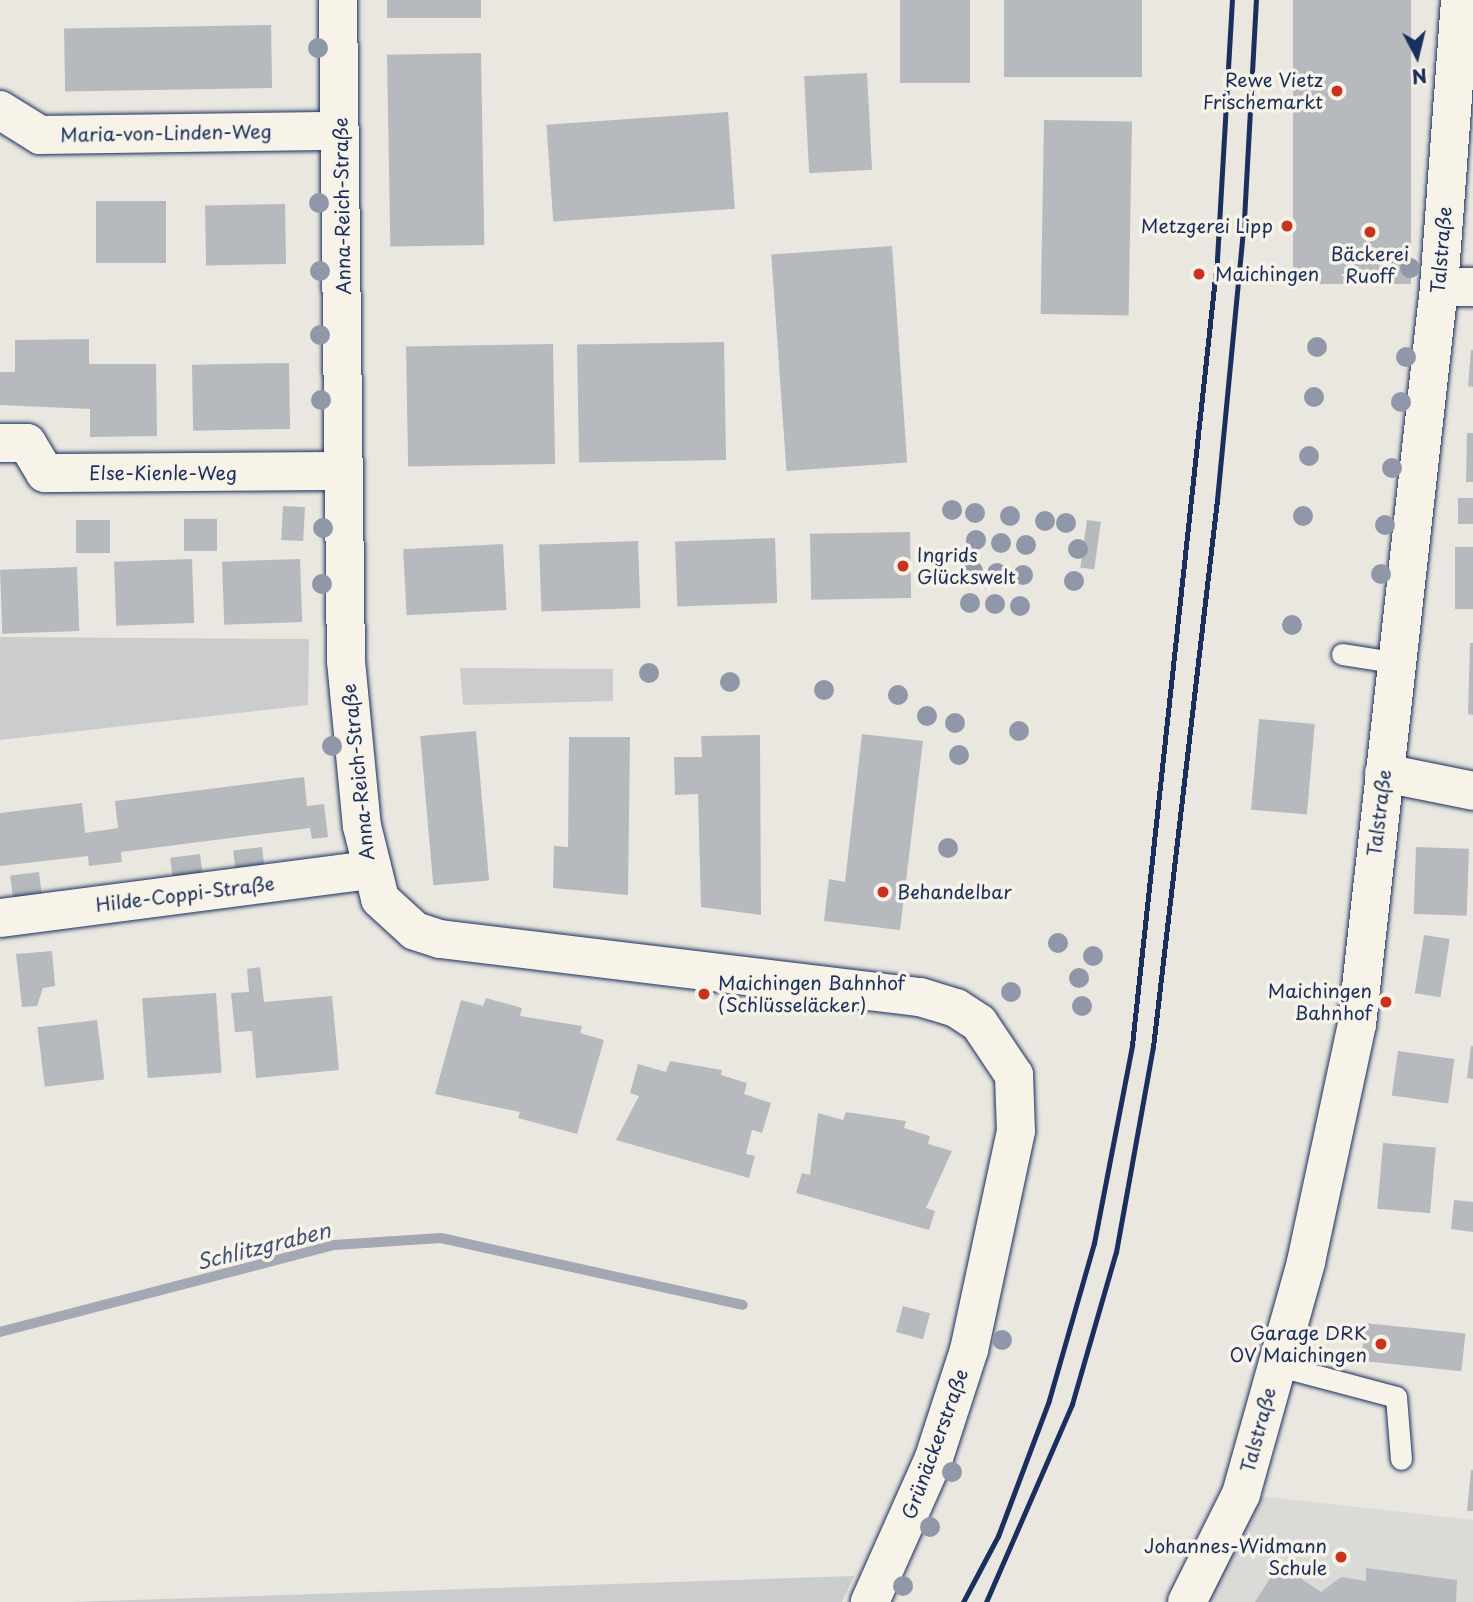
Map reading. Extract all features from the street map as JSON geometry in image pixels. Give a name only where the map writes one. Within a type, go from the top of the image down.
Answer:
[{"type":"street","name":"Anna-Reich-Straße","points":[[338,0],[346,661],[369,870],[380,899],[397,918],[440,939],[920,997],[956,1008],[1001,1048],[1018,1101],[985,1281]]},
{"type":"street","name":"Talstraße","points":[[1187,1602],[1241,1494],[1306,1262],[1357,1024],[1384,774],[1456,287],[1460,0]]},
{"type":"street","name":"Maria-von-Linden-Weg","points":[[0,110],[40,135],[340,131]]},
{"type":"street","name":"Else-Kienle-Weg","points":[[0,443],[27,443],[45,473],[344,471]]},
{"type":"street","points":[[1384,774],[1473,791]]},
{"type":"street","name":"Hilde-Coppi-Straße","points":[[0,918],[369,870]]},
{"type":"street","name":"Grünäckerstraße","points":[[870,1602],[934,1458],[985,1281]]},
{"type":"lane","points":[[1342,653],[1399,663]]},
{"type":"lane","points":[[1276,1365],[1396,1397],[1401,1459]]},
{"type":"shaded area","points":[[0,637],[309,639],[308,705],[0,740]]},
{"type":"shaded area","points":[[460,668],[613,669],[613,701],[463,705]]},
{"type":"shaded area","name":"Johannes-Widmann Schule","points":[[1241,1494],[1473,1520],[1473,1602],[1187,1602]]},
{"type":"shaded area","points":[[854,1576],[842,1602],[72,1602]]},
{"type":"building","points":[[387,0],[481,0],[481,18],[387,18]]},
{"type":"building","points":[[900,0],[970,0],[970,83],[900,83]]},
{"type":"building","points":[[1004,0],[1142,0],[1142,77],[1004,77]]},
{"type":"building","points":[[1293,0],[1411,0],[1411,284],[1293,284]]},
{"type":"building","points":[[271,25],[272,88],[65,92],[64,29]]},
{"type":"building","points":[[481,53],[484,245],[390,247],[387,55]]},
{"type":"building","points":[[867,73],[872,170],[809,173],[804,76]]},
{"type":"building","points":[[728,112],[735,209],[553,221],[546,125]]},
{"type":"building","points":[[1044,120],[1132,122],[1129,316],[1041,314]]},
{"type":"building","points":[[96,201],[166,201],[166,263],[96,263]]},
{"type":"building","points":[[285,204],[286,264],[206,265],[205,205]]},
{"type":"building","points":[[892,246],[907,462],[786,471],[771,254]]},
{"type":"building","points":[[89,339],[89,364],[156,364],[157,436],[90,437],[90,409],[0,405],[0,372],[15,372],[15,340]]},
{"type":"building","points":[[724,342],[726,460],[579,463],[577,345]]},
{"type":"building","points":[[553,344],[555,464],[408,467],[406,347]]},
{"type":"building","points":[[1473,350],[1473,387],[1468,386]]},
{"type":"building","points":[[289,363],[290,429],[193,431],[192,365]]},
{"type":"building","points":[[1467,433],[1473,433],[1473,482],[1466,482]]},
{"type":"building","points":[[1458,498],[1473,498],[1473,524],[1458,524]]},
{"type":"building","points":[[283,506],[305,507],[303,541],[281,540]]},
{"type":"building","points":[[184,519],[217,519],[217,551],[184,551]]},
{"type":"building","points":[[76,520],[110,520],[110,553],[76,553]]},
{"type":"building","points":[[1087,520],[1101,522],[1094,569],[1080,568]]},
{"type":"building","points":[[910,532],[911,598],[811,600],[810,534]]},
{"type":"building","points":[[775,538],[777,603],[677,606],[675,541]]},
{"type":"building","points":[[638,541],[640,608],[541,611],[539,544]]},
{"type":"building","points":[[503,544],[506,610],[407,615],[403,549]]},
{"type":"building","points":[[1455,547],[1473,547],[1473,609],[1455,609]]},
{"type":"building","points":[[192,559],[194,623],[116,626],[114,562]]},
{"type":"building","points":[[300,559],[302,622],[224,625],[222,562]]},
{"type":"building","points":[[77,567],[79,631],[2,634],[0,570]]},
{"type":"building","points":[[1470,643],[1473,643],[1473,715],[1468,714]]},
{"type":"building","points":[[1259,719],[1315,724],[1307,815],[1251,810]]},
{"type":"building","points":[[476,731],[489,880],[433,885],[420,736]]},
{"type":"building","points":[[862,734],[923,741],[900,930],[824,921],[829,879],[845,882]]},
{"type":"building","points":[[760,735],[761,915],[701,907],[698,794],[675,795],[674,757],[702,757],[701,736]]},
{"type":"building","points":[[569,737],[630,737],[628,895],[553,888],[554,846],[568,847]]},
{"type":"building","points":[[304,777],[307,806],[324,804],[328,837],[312,839],[310,828],[121,852],[122,862],[89,866],[88,856],[0,866],[0,813],[82,803],[85,833],[118,828],[115,801]]},
{"type":"building","points":[[262,847],[265,870],[236,873],[233,851]]},
{"type":"building","points":[[1416,847],[1469,849],[1467,916],[1414,914]]},
{"type":"building","points":[[200,854],[203,877],[173,880],[170,858]]},
{"type":"building","points":[[39,872],[42,898],[13,901],[10,876]]},
{"type":"building","points":[[1424,935],[1450,939],[1440,997],[1415,993]]},
{"type":"building","points":[[52,951],[55,986],[43,988],[37,1006],[22,1007],[16,954]]},
{"type":"building","points":[[260,967],[264,1002],[332,996],[339,1070],[256,1078],[252,1031],[235,1032],[231,993],[249,992],[247,969]]},
{"type":"building","points":[[216,993],[222,1073],[148,1078],[142,998]]},
{"type":"building","points":[[486,998],[522,1008],[520,1016],[582,1026],[580,1033],[604,1040],[577,1134],[518,1118],[520,1112],[435,1094],[461,1000],[483,1006]]},
{"type":"building","points":[[97,1020],[104,1080],[45,1087],[37,1027]]},
{"type":"building","points":[[1473,1046],[1473,1079],[1467,1078]]},
{"type":"building","points":[[1398,1051],[1454,1059],[1448,1103],[1392,1096]]},
{"type":"building","points":[[670,1061],[722,1070],[721,1075],[747,1083],[744,1094],[771,1103],[762,1133],[752,1130],[746,1154],[755,1156],[749,1178],[616,1140],[639,1096],[630,1093],[638,1064],[666,1072]]},
{"type":"building","points":[[846,1112],[906,1121],[904,1128],[930,1136],[928,1144],[952,1151],[926,1208],[935,1211],[929,1230],[796,1193],[802,1173],[810,1175],[818,1113],[843,1120]]},
{"type":"building","points":[[1383,1143],[1436,1148],[1430,1213],[1377,1209]]},
{"type":"building","points":[[1454,1200],[1473,1202],[1473,1232],[1451,1229]]},
{"type":"building","points":[[903,1306],[930,1313],[923,1339],[896,1332]]},
{"type":"building","points":[[1365,1323],[1465,1334],[1461,1371],[1361,1361]]},
{"type":"building","points":[[1471,1470],[1473,1511],[1467,1511]]},
{"type":"building","points":[[1279,1564],[1321,1592],[1341,1577],[1366,1581],[1366,1568],[1457,1580],[1456,1602],[1255,1602]]},
{"type":"waterway","name":"Schlitzgraben","points":[[0,1332],[334,1245],[441,1238],[743,1305]]},
{"type":"railway","points":[[963,1602],[998,1536],[1049,1400],[1094,1243],[1132,1045],[1217,259],[1232,0]]},
{"type":"railway","points":[[986,1602],[1072,1404],[1116,1252],[1153,1047],[1217,500],[1244,220],[1256,0]]},
{"type":"place","name":"Rewe Vietz Frischemarkt","points":[[1337,91]]},
{"type":"place","name":"Metzgerei Lipp","points":[[1287,226]]},
{"type":"place","name":"Bäckerei Ruoff","points":[[1370,232]]},
{"type":"place","name":"Maichingen","points":[[1199,274]]},
{"type":"place","name":"Ingrids Glückswelt","points":[[903,566]]},
{"type":"place","name":"Behandelbar","points":[[883,892]]},
{"type":"place","name":"Maichingen Bahnhof (Schlüsseläcker)","points":[[704,994]]},
{"type":"place","name":"Maichingen Bahnhof","points":[[1386,1002]]},
{"type":"place","name":"Garage DRK OV Maichingen","points":[[1381,1344]]},
{"type":"place","name":"Johannes-Widmann Schule","points":[[1341,1557]]}]
